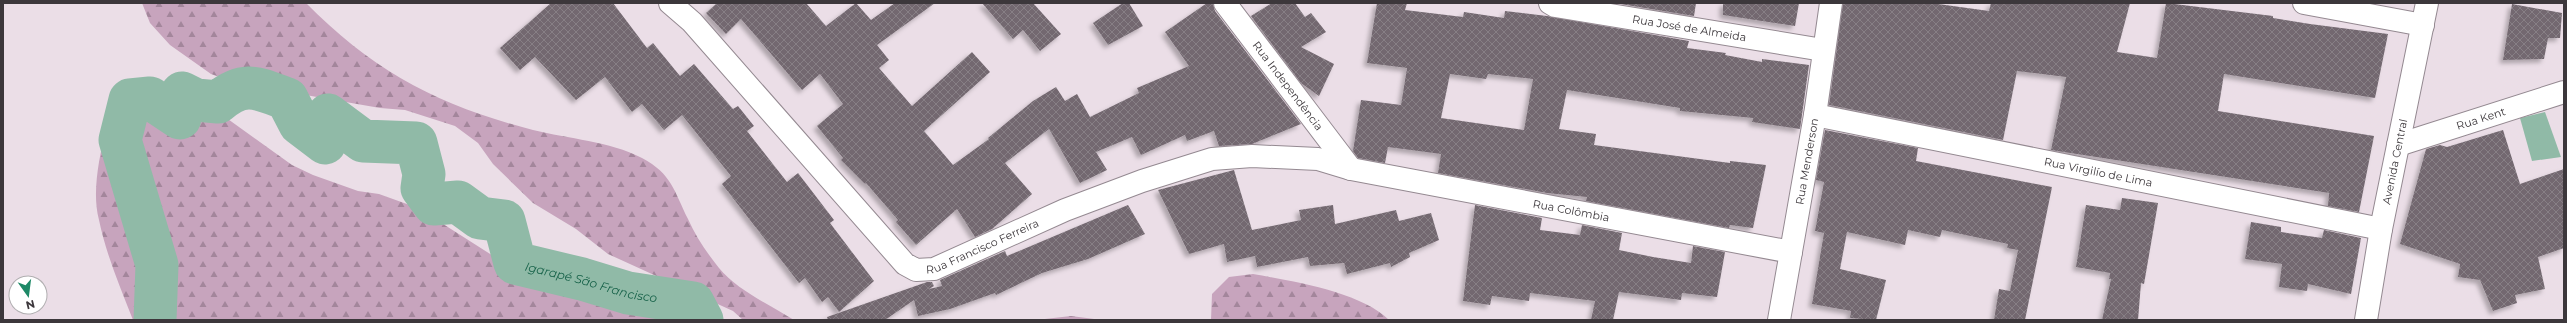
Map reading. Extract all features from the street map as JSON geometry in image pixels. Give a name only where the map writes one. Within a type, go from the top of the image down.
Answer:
[{"type":"street","name":"Rua Francisco Ferreira","points":[[670,3],[692,22],[905,264],[916,270],[934,269],[955,261],[1065,210],[1142,181],[1212,159],[1252,156],[1318,159],[1351,169]]},
{"type":"street","name":"Rua Independência","points":[[1225,3],[1351,169]]},
{"type":"street","name":"Rua Menderson","points":[[1779,320],[1815,115],[1831,3]]},
{"type":"street","points":[[2304,3],[2423,25]]},
{"type":"street","name":"Avenida Central","points":[[2366,320],[2381,229],[2427,3]]},
{"type":"street","name":"Rua José de Almeida","points":[[1552,4],[1824,50]]},
{"type":"street","name":"Rua Kent","points":[[2398,145],[2564,92]]},
{"type":"street","name":"Rua Virgilío de Lima","points":[[1815,115],[2381,229]]},
{"type":"street","name":"Rua Colômbia","points":[[1351,169],[1791,252]]},
{"type":"green space","points":[[142,3],[306,3],[357,49],[410,83],[438,97],[468,110],[499,120],[533,130],[603,144],[629,152],[642,158],[660,170],[671,184],[698,238],[706,251],[726,276],[754,297],[794,320],[743,320],[733,311],[608,254],[576,229],[533,203],[493,164],[478,143],[455,126],[405,110],[380,108],[237,83],[211,74],[170,45],[150,23]]},
{"type":"green space","points":[[161,82],[182,86],[292,165],[313,175],[358,191],[379,194],[418,208],[498,259],[519,270],[569,288],[679,320],[133,320],[105,245],[97,213],[97,176],[106,133],[117,111],[134,94]]},
{"type":"green space","points":[[1253,274],[1306,284],[1344,295],[1377,310],[1389,320],[1211,320],[1212,294],[1229,277]]},
{"type":"green space","points":[[1071,316],[1102,320],[1036,320]]},
{"type":"shaded area","points":[[2545,112],[2561,157],[2532,161],[2520,118]]},
{"type":"building","points":[[551,3],[613,3],[647,48],[653,43],[680,76],[694,64],[733,109],[738,106],[754,126],[747,131],[787,182],[798,173],[834,220],[830,223],[874,281],[839,312],[828,297],[822,302],[805,278],[799,283],[722,184],[731,176],[682,115],[664,130],[642,104],[632,112],[605,77],[576,100],[535,57],[520,70],[500,48]]},
{"type":"building","points":[[717,3],[806,3],[826,26],[856,3],[871,20],[895,3],[935,3],[877,45],[889,60],[879,68],[912,106],[972,52],[990,72],[924,131],[953,165],[989,139],[988,138],[1033,101],[1056,87],[1065,101],[1077,94],[1090,117],[1139,93],[1137,88],[1189,66],[1165,32],[1207,3],[1213,3],[1215,11],[1301,124],[1252,144],[1219,146],[1214,131],[1187,141],[1185,135],[1141,155],[1132,137],[1096,152],[1107,170],[1080,183],[1049,129],[1005,163],[1032,194],[992,229],[975,237],[957,209],[916,245],[896,222],[898,220],[866,183],[865,184],[841,160],[843,158],[817,126],[843,104],[820,74],[802,90],[741,19],[726,34],[706,13]]},
{"type":"building","points":[[982,3],[1033,3],[1061,34],[1040,51],[1023,30],[1013,39]]},
{"type":"building","points":[[1123,3],[1129,3],[1143,26],[1108,45],[1093,23]]},
{"type":"building","points":[[1272,3],[1295,3],[1305,17],[1311,13],[1326,32],[1301,47],[1334,64],[1319,96],[1301,83],[1251,16]]},
{"type":"building","points":[[1377,3],[1407,3],[1405,10],[1463,17],[1464,12],[1504,18],[1505,11],[1547,16],[1689,41],[1687,48],[1726,53],[1725,55],[1762,62],[1762,59],[1809,65],[1800,129],[1752,122],[1753,118],[1680,111],[1680,108],[1567,90],[1559,129],[1596,134],[1594,145],[1730,163],[1730,161],[1766,165],[1753,228],[1730,225],[1729,228],[1586,201],[1587,197],[1547,193],[1438,173],[1441,154],[1388,147],[1385,163],[1358,158],[1353,151],[1361,100],[1401,105],[1407,68],[1367,63]],"holes":[[[1450,74],[1486,79],[1488,74],[1533,79],[1524,130],[1441,118]]]},
{"type":"building","points":[[1614,3],[1696,3],[1694,16]]},
{"type":"building","points":[[1723,3],[1799,3],[1795,26],[1723,15]]},
{"type":"building","points":[[1843,3],[1931,3],[1989,11],[1991,3],[2130,3],[2117,52],[2157,58],[2166,3],[2273,16],[2273,18],[2310,24],[2388,34],[2375,98],[2224,74],[2218,111],[2374,136],[2359,212],[2328,206],[2329,193],[2051,150],[2066,77],[2017,71],[2003,140],[1829,105]]},
{"type":"building","points":[[2512,4],[2562,13],[2560,38],[2548,38],[2544,59],[2503,60]]},
{"type":"building","points":[[1825,130],[1918,148],[1916,161],[2052,187],[2025,320],[1994,320],[1999,289],[2010,291],[2018,250],[2007,248],[2008,244],[1942,230],[1940,237],[1908,230],[1905,245],[1847,232],[1840,269],[1886,280],[1876,320],[1850,318],[1851,311],[1812,304],[1824,233],[1815,231],[1824,182],[1816,180]]},
{"type":"building","points":[[2503,130],[2520,184],[2564,169],[2564,248],[2538,257],[2545,289],[2515,295],[2517,303],[2493,311],[2480,280],[2458,277],[2460,264],[2400,244],[2426,149],[2440,145],[2447,147]]},
{"type":"building","points":[[1234,170],[1252,230],[1301,220],[1299,210],[1333,205],[1335,224],[1396,210],[1399,221],[1431,213],[1439,240],[1409,253],[1410,257],[1391,267],[1390,263],[1347,274],[1344,263],[1310,266],[1308,257],[1257,267],[1255,256],[1227,262],[1224,244],[1189,254],[1158,190]]},
{"type":"building","points":[[2122,198],[2158,203],[2144,284],[2141,283],[2138,320],[2102,320],[2111,279],[2109,279],[2110,273],[2076,267],[2086,205],[2120,210]]},
{"type":"building","points":[[1128,205],[1145,234],[1088,259],[1042,273],[996,295],[995,293],[950,309],[918,316],[914,300],[885,320],[828,320],[827,317],[927,282],[932,282],[934,286],[929,289],[942,286],[940,280],[1005,251],[1007,256]]},
{"type":"building","points":[[1475,205],[1542,218],[1540,230],[1580,235],[1582,225],[1622,233],[1619,250],[1653,257],[1691,263],[1693,246],[1725,252],[1717,297],[1682,293],[1681,300],[1619,292],[1613,320],[1591,320],[1595,301],[1530,293],[1529,301],[1492,296],[1490,305],[1463,301]]},
{"type":"building","points":[[2251,222],[2281,227],[2281,232],[2322,238],[2324,230],[2361,238],[2351,294],[2308,284],[2307,291],[2279,287],[2282,264],[2245,259]]},
{"type":"waterway","name":"Igarapé São Francisco","points":[[155,320],[157,265],[120,140],[130,100],[150,98],[180,118],[182,93],[196,100],[218,102],[227,95],[244,88],[259,89],[287,99],[300,124],[325,143],[328,115],[363,141],[416,143],[424,174],[422,188],[434,204],[458,202],[480,218],[504,221],[515,263],[582,279],[628,293],[693,303],[702,320]]}]
